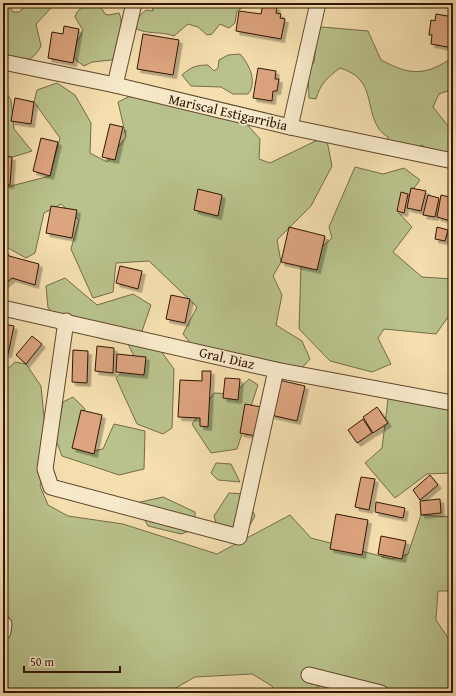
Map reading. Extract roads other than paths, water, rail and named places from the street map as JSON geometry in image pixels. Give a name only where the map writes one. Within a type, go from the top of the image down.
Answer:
[{"type":"street","points":[[115,85],[134,3]]},
{"type":"street","points":[[290,127],[318,3]]},
{"type":"street","name":"Mariscal Estigarribia","points":[[3,62],[115,85],[290,127],[453,161]]},
{"type":"street","name":"Gral. Diaz","points":[[3,308],[66,321],[276,370],[453,403]]},
{"type":"street","points":[[66,321],[45,469],[51,487],[239,537],[276,370]]},
{"type":"street","points":[[309,675],[381,693]]}]
